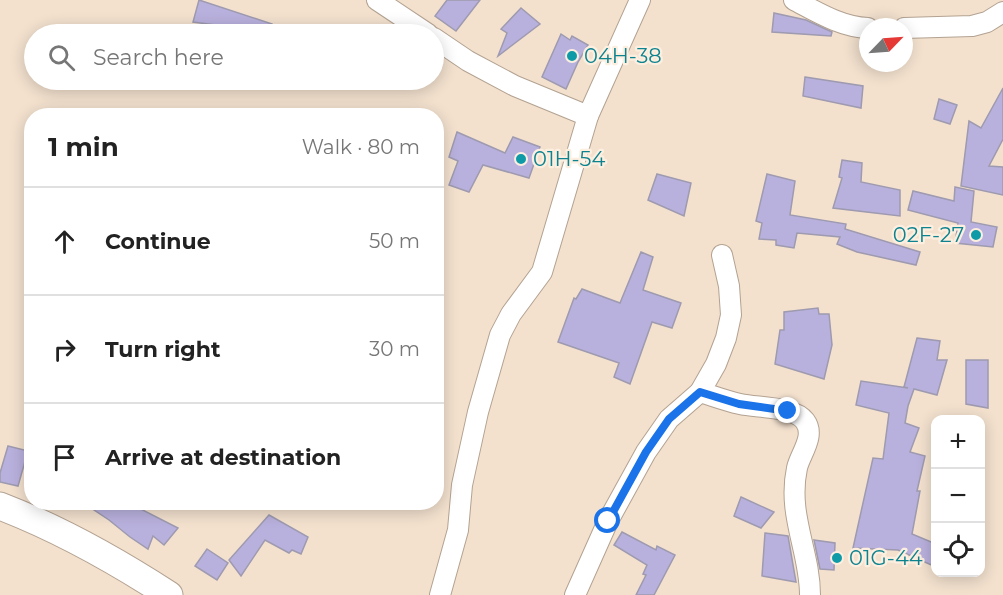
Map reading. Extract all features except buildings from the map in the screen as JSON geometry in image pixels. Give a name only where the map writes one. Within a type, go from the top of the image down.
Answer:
[{"type":"street","points":[[377,0],[413,24]]},
{"type":"street","points":[[440,595],[458,530],[462,485],[478,412],[500,335],[511,314],[542,272],[588,116],[640,0]]},
{"type":"street","points":[[794,0],[836,21],[859,27]]},
{"type":"street","points":[[913,28],[972,26],[987,22],[1003,12]]},
{"type":"street","points":[[444,45],[468,61],[515,86],[588,116]]},
{"type":"street","points":[[575,595],[608,521],[646,452],[669,419],[700,392],[716,364],[726,338],[731,315],[729,286],[722,255]]},
{"type":"street","points":[[700,392],[739,404],[788,411],[797,414],[805,421],[808,429],[808,442],[797,467],[795,515],[810,579],[810,595]]},
{"type":"street","points":[[0,506],[24,509]]},
{"type":"street","points":[[30,510],[121,563],[169,595]]},
{"type":"place","name":"04H-38","points":[[572,56]]},
{"type":"place","name":"01H-54","points":[[521,159]]},
{"type":"place","name":"02F-27","points":[[976,235]]},
{"type":"place","name":"01G-44","points":[[837,558]]},
{"type":"route","points":[[608,521],[646,452],[669,419],[700,392],[739,404],[788,411]]}]
